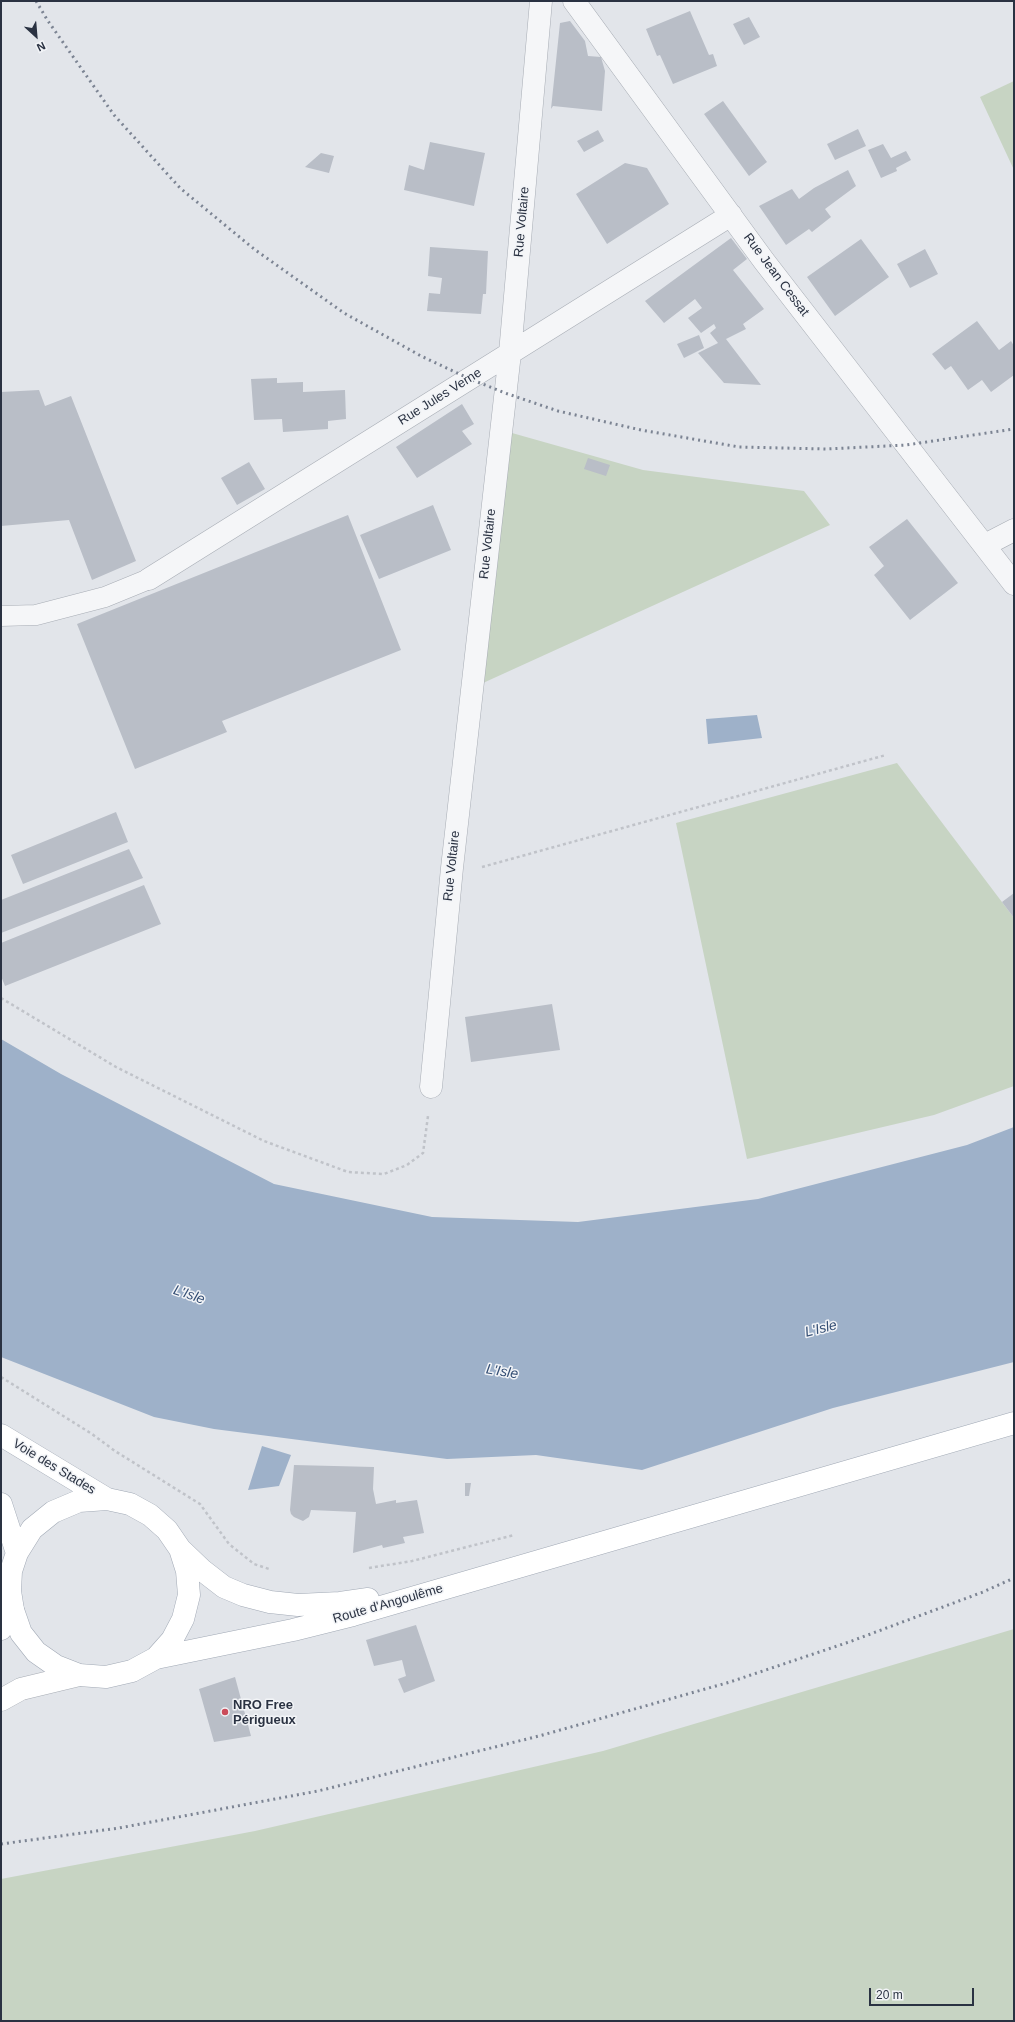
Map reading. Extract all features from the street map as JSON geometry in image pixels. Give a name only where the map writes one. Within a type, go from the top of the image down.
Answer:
[{"type":"main road","points":[[453,1586],[1014,1423]]},
{"type":"main road","name":"Voie des Stades","points":[[1,1435],[107,1499]]},
{"type":"main road","points":[[1,1700],[22,1689],[79,1676],[106,1677],[132,1671],[156,1658],[172,1640],[183,1619],[188,1595],[187,1572],[180,1549],[167,1530],[150,1515],[130,1504],[107,1499],[80,1501],[54,1512],[32,1529],[17,1553],[11,1571],[10,1591],[12,1610],[21,1633],[36,1652],[56,1666],[79,1676]]},
{"type":"main road","points":[[1,1504],[17,1553]]},
{"type":"main road","name":"Route d'Angoulême","points":[[180,1549],[202,1570],[224,1586],[243,1595],[270,1602],[298,1605],[340,1603],[453,1586]]},
{"type":"main road","name":"Route d'Angoulême","points":[[156,1658],[293,1630],[354,1615],[453,1586]]},
{"type":"main road","points":[[1,1629],[12,1610]]},
{"type":"street","name":"Rue Voltaire","points":[[431,1087],[452,868],[510,353],[541,1]]},
{"type":"street","name":"Rue Jean Cessat","points":[[574,1],[764,261],[1014,584]]},
{"type":"street","name":"Rue Jules Verne","points":[[148,579],[731,215]]},
{"type":"street","points":[[985,545],[1014,530]]},
{"type":"lane","points":[[1,616],[36,615],[104,597],[148,579]]},
{"type":"path","points":[[452,868],[474,869],[886,755]]},
{"type":"path","points":[[1,998],[137,1078],[264,1141],[348,1172],[384,1174],[407,1165],[423,1153],[431,1087]]},
{"type":"path","points":[[1,1377],[200,1504],[229,1544],[254,1564],[276,1571]]},
{"type":"green space","points":[[1014,81],[1014,170],[980,97]]},
{"type":"green space","points":[[512,433],[643,470],[804,491],[830,525],[483,683]]},
{"type":"green space","points":[[897,763],[1014,918],[1014,1086],[934,1115],[747,1159],[676,823]]},
{"type":"green space","points":[[1014,1629],[1014,2021],[1,2021],[1,1879],[255,1831],[603,1751]]},
{"type":"water","points":[[757,715],[762,738],[708,744],[706,719]]},
{"type":"water","name":"L'Isle","points":[[1,1039],[61,1074],[274,1184],[432,1217],[578,1222],[758,1199],[967,1145],[1014,1127],[1014,1362],[833,1408],[642,1470],[536,1455],[447,1459],[214,1429],[154,1417],[1,1357]]},
{"type":"water","points":[[262,1446],[291,1455],[279,1486],[248,1490]]},
{"type":"building","points":[[690,11],[709,55],[713,54],[717,66],[673,84],[660,55],[657,56],[646,29]]},
{"type":"building","points":[[749,17],[760,37],[744,45],[733,24]]},
{"type":"building","points":[[570,21],[585,41],[588,56],[601,57],[605,71],[602,111],[553,106],[551,109],[560,23]]},
{"type":"building","points":[[723,101],[767,162],[749,176],[704,114]]},
{"type":"building","points":[[858,129],[866,146],[835,160],[827,144]]},
{"type":"building","points":[[598,130],[604,141],[584,152],[577,141]]},
{"type":"building","points":[[430,142],[485,153],[474,206],[404,190],[409,165],[424,170]]},
{"type":"building","points":[[883,144],[891,158],[906,151],[911,160],[896,168],[897,171],[881,178],[868,150]]},
{"type":"building","points":[[321,153],[334,156],[329,173],[305,167]]},
{"type":"building","points":[[625,163],[647,168],[669,204],[607,244],[576,194]]},
{"type":"building","points":[[848,170],[856,186],[825,209],[831,217],[812,232],[809,229],[786,245],[759,206],[792,189],[799,199],[814,188]]},
{"type":"building","points":[[731,238],[747,259],[733,270],[764,309],[743,324],[746,329],[726,339],[761,385],[724,383],[698,353],[718,343],[710,333],[716,328],[714,324],[701,333],[688,318],[702,308],[695,299],[664,323],[645,301]]},
{"type":"building","points":[[861,239],[889,277],[835,316],[807,277]]},
{"type":"building","points":[[430,247],[488,251],[486,294],[483,294],[481,314],[427,311],[429,293],[440,294],[442,278],[428,276]]},
{"type":"building","points":[[925,249],[938,274],[910,288],[897,264]]},
{"type":"building","points":[[977,321],[999,350],[1011,341],[1014,346],[1014,375],[991,392],[982,380],[968,390],[951,366],[945,370],[932,354]]},
{"type":"building","points":[[699,335],[704,348],[684,358],[677,344]]},
{"type":"building","points":[[277,378],[277,383],[303,382],[303,392],[345,390],[346,419],[328,421],[328,429],[283,432],[282,419],[254,420],[251,379]]},
{"type":"building","points":[[39,390],[45,406],[71,396],[136,561],[92,580],[69,520],[1,526],[1,392]]},
{"type":"building","points":[[462,404],[474,424],[462,431],[472,444],[417,478],[396,447]]},
{"type":"building","points":[[588,458],[610,465],[606,476],[584,469]]},
{"type":"building","points":[[249,462],[265,489],[237,505],[221,478]]},
{"type":"building","points":[[433,505],[451,550],[379,579],[360,535]]},
{"type":"building","points":[[348,515],[401,650],[222,721],[227,732],[135,769],[77,624]]},
{"type":"building","points":[[907,519],[958,583],[910,620],[874,575],[884,566],[869,547]]},
{"type":"building","points":[[116,812],[128,842],[23,884],[11,855]]},
{"type":"building","points":[[129,849],[143,878],[1,933],[1,900]]},
{"type":"building","points":[[144,885],[161,924],[5,986],[1,976],[1,943]]},
{"type":"building","points":[[1014,893],[1014,918],[1002,902]]},
{"type":"building","points":[[552,1004],[560,1050],[471,1062],[465,1017]]},
{"type":"building","points":[[294,1465],[374,1467],[373,1489],[376,1504],[396,1500],[396,1503],[417,1500],[424,1533],[403,1537],[405,1543],[383,1548],[382,1545],[353,1553],[356,1512],[311,1510],[309,1517],[303,1521],[291,1514],[290,1510]]},
{"type":"building","points":[[465,1483],[471,1483],[469,1496],[465,1496]]},
{"type":"building","points":[[416,1625],[435,1681],[404,1693],[398,1679],[406,1676],[402,1660],[374,1666],[366,1640]]},
{"type":"building","name":"NRO Free Périgueux","points":[[235,1677],[251,1736],[214,1742],[199,1689]]},
{"type":"railway","points":[[36,1],[48,21],[114,115],[180,188],[254,249],[344,313],[421,356],[470,379],[558,411],[641,430],[739,447],[826,449],[906,445],[1014,429]]},
{"type":"railway","points":[[1,1844],[119,1828],[318,1791],[539,1736],[730,1682],[849,1642],[983,1592],[1014,1578]]},
{"type":"place","name":"NRO Free Périgueux","points":[[225,1712]]}]
